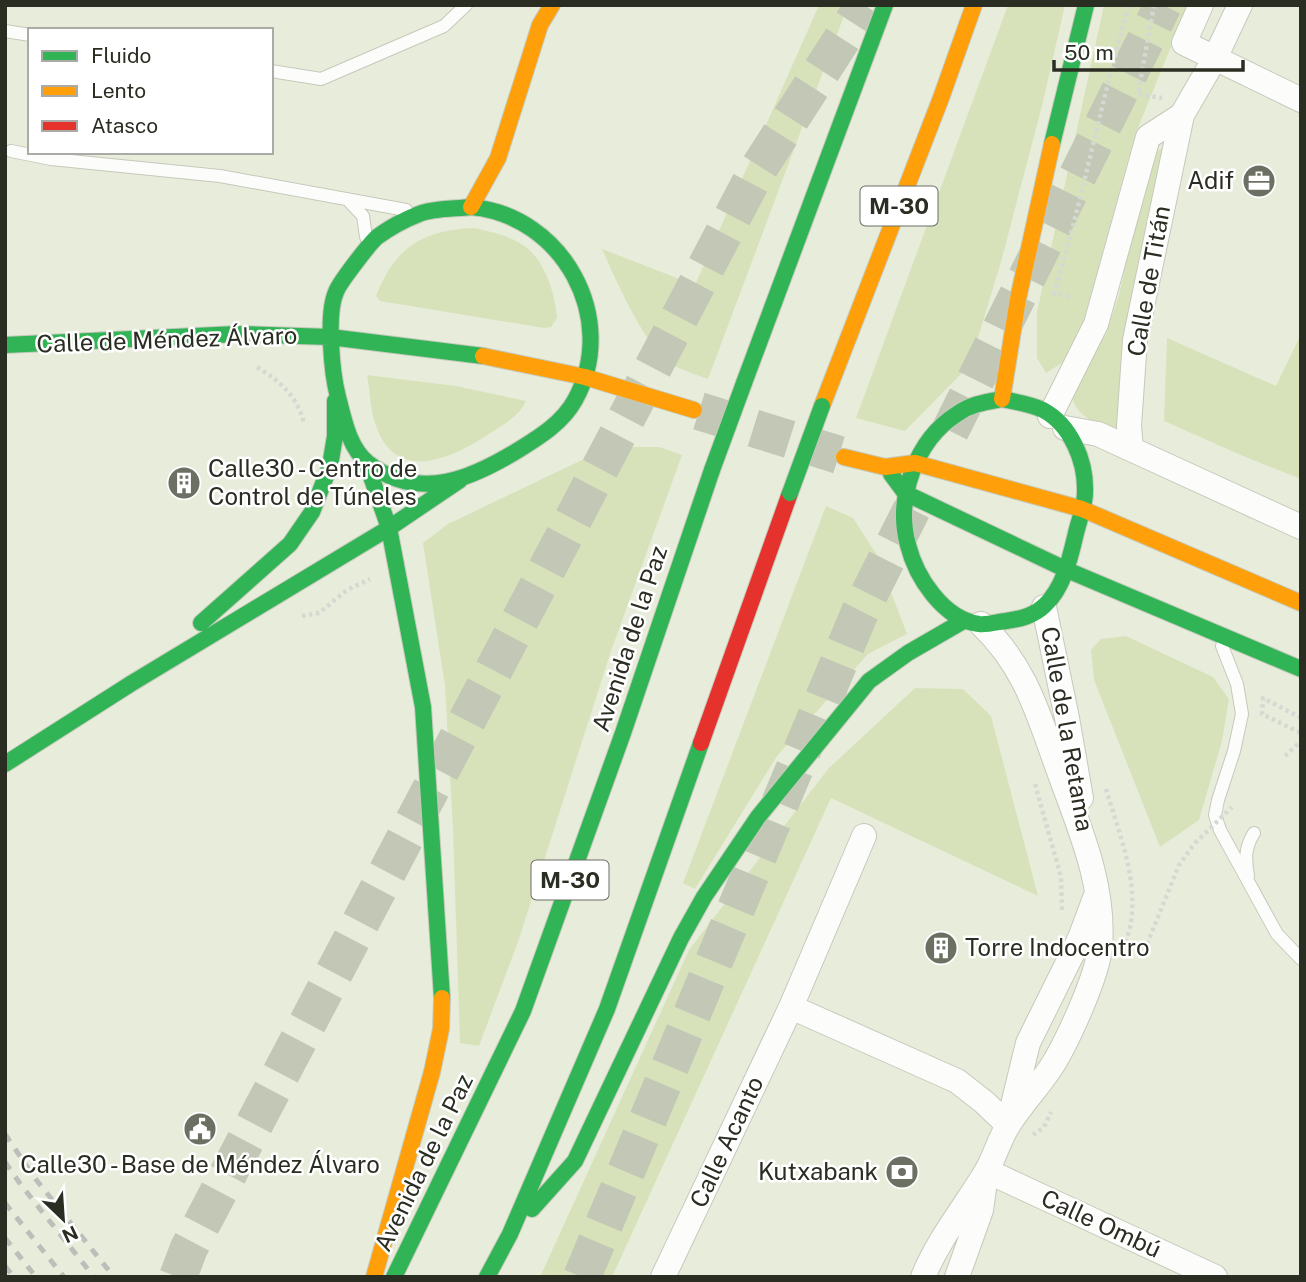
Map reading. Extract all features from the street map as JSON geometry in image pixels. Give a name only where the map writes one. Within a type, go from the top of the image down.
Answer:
[{"type":"main road","points":[[471,207],[498,158],[540,24],[552,5]]},
{"type":"main road","name":"Avenida de la Paz","points":[[394,1277],[523,1011],[623,733],[712,470],[885,5]]},
{"type":"main road","name":"M-30","points":[[487,1277],[510,1234],[607,1009],[790,493],[974,5]]},
{"type":"main road","points":[[1002,399],[1013,319],[1036,209],[1086,5]]},
{"type":"main road","name":"Calle de Méndez Álvaro","points":[[471,207],[493,209],[543,236],[569,264],[586,300],[590,325],[591,338],[585,377],[574,402],[547,433],[492,466],[460,480],[419,485],[387,475],[366,462],[348,435],[335,385],[330,337],[335,293],[376,238],[420,213],[471,207]]},
{"type":"main road","name":"Calle de Méndez Álvaro","points":[[5,345],[237,334],[330,337],[481,355],[585,377],[694,410]]},
{"type":"main road","points":[[132,683],[290,544],[306,521],[330,466],[335,436],[335,385]]},
{"type":"main road","points":[[510,1234],[575,1161],[657,985],[704,897],[758,817],[869,681],[908,653],[973,622],[1021,619],[1044,607],[1068,570],[1085,492],[1079,456],[1058,422],[1035,407],[1002,399],[976,404],[951,418],[930,439],[915,463],[905,493],[903,519],[907,544],[920,574],[949,611],[973,622]]},
{"type":"main road","points":[[844,457],[886,467],[915,463],[1082,509],[1301,603]]},
{"type":"main road","points":[[366,462],[397,563],[423,707],[442,986],[441,1029],[432,1072],[374,1277]]},
{"type":"main road","points":[[886,467],[905,493],[1068,570],[1301,669]]},
{"type":"main road","points":[[5,764],[132,683],[388,528],[460,480]]},
{"type":"street","points":[[1201,5],[1184,43],[1301,100]]},
{"type":"street","name":"Calle de Titán","points":[[1058,422],[1096,324],[1148,137],[1215,58],[1240,5]]},
{"type":"street","name":"Calle de Titán","points":[[1131,449],[1129,426],[1135,340],[1173,106]]},
{"type":"street","points":[[1058,422],[1098,434],[1301,527]]},
{"type":"street","name":"Calle de la Retama","points":[[1008,1125],[1057,1057],[1098,964],[1101,932],[1067,718],[1044,607]]},
{"type":"street","name":"Calle de la Retama","points":[[973,622],[1001,644],[1028,690],[1089,852]]},
{"type":"street","name":"Calle Acanto","points":[[663,1277],[791,1007],[864,836]]},
{"type":"street","name":"Calle de la Retama","points":[[923,1277],[939,1243],[987,1171],[1008,1125],[1028,1042],[1080,938],[1097,894]]},
{"type":"street","points":[[791,1007],[957,1081],[1008,1125]]},
{"type":"street","name":"Calle de la Retama","points":[[957,1277],[981,1210],[987,1171]]},
{"type":"street","name":"Calle Ombú","points":[[987,1171],[1215,1277]]},
{"type":"lane","points":[[273,71],[321,79],[444,26],[466,5]]},
{"type":"lane","points":[[5,31],[28,35]]},
{"type":"lane","points":[[7,148],[28,153]]},
{"type":"lane","points":[[31,154],[51,159],[220,176],[420,213]]},
{"type":"lane","points":[[347,198],[363,216],[366,236],[361,257]]},
{"type":"lane","points":[[1218,636],[1237,684],[1242,714],[1215,815],[1220,830],[1277,934],[1301,959]]},
{"type":"lane","points":[[1250,886],[1246,862],[1247,843],[1254,833]]},
{"type":"path","points":[[1054,293],[1077,219],[1113,57],[1129,5]]},
{"type":"path","points":[[1154,5],[1138,94],[1173,106]]},
{"type":"path","points":[[1042,291],[1072,297]]},
{"type":"path","points":[[237,334],[237,360],[258,367],[290,393],[301,412],[306,432]]},
{"type":"path","points":[[347,590],[373,578]]},
{"type":"path","points":[[1301,718],[1263,698],[1262,714],[1301,733]]},
{"type":"path","points":[[1286,756],[1301,741]]},
{"type":"path","points":[[1292,750],[1301,750]]},
{"type":"path","points":[[1033,776],[1061,877],[1063,899],[1058,923]]},
{"type":"path","points":[[1147,944],[1179,865],[1195,843],[1231,807]]},
{"type":"green space","points":[[819,5],[848,5],[708,379],[673,365],[652,345],[632,312],[602,249],[695,285]]},
{"type":"green space","points":[[1008,5],[1065,5],[1001,262],[974,351],[962,373],[905,431],[856,418]]},
{"type":"green space","points":[[1104,5],[1188,5],[1135,135],[1084,319],[1062,363],[1046,373],[1037,358],[1037,312]]},
{"type":"green space","points":[[1167,144],[1118,431],[1084,416],[1072,398],[1077,383],[1106,334],[1119,295],[1139,205],[1155,153]]},
{"type":"green space","points":[[474,228],[508,237],[533,254],[544,270],[554,300],[557,318],[551,327],[380,301],[376,296],[392,265],[413,244],[440,233]]},
{"type":"green space","points":[[1301,334],[1301,479],[1164,421],[1167,338],[1276,386]]},
{"type":"green space","points":[[367,375],[456,386],[526,401],[513,418],[466,448],[436,460],[406,459],[394,453],[383,441],[373,418]]},
{"type":"green space","points":[[628,447],[659,447],[682,455],[610,654],[519,939],[479,1046],[460,1043],[445,686],[423,543],[448,524],[584,459]]},
{"type":"green space","points":[[826,506],[853,518],[877,555],[907,634],[868,654],[777,756],[695,889],[683,883]]},
{"type":"green space","points":[[1126,636],[1213,677],[1229,699],[1222,741],[1199,820],[1160,847],[1094,680],[1091,650],[1101,639]]},
{"type":"green space","points":[[915,688],[963,689],[991,716],[1038,896],[831,798],[612,1277],[540,1277],[689,950],[828,769]]},
{"type":"tunnel","points":[[178,1277],[189,1248],[755,174],[864,5]]},
{"type":"tunnel","points":[[950,431],[1163,5]]},
{"type":"tunnel","points":[[699,411],[839,455]]},
{"type":"tunnel","points":[[582,1277],[860,612],[913,507]]},
{"type":"railway","points":[[5,1134],[34,1177],[114,1277]]},
{"type":"railway","points":[[5,1162],[94,1277]]},
{"type":"railway","points":[[5,1203],[64,1277]]},
{"type":"railway","points":[[5,1238],[36,1277]]},
{"type":"railway","points":[[5,1266],[14,1277]]},
{"type":"traffic: fast","points":[[744,383],[885,5]]},
{"type":"traffic: fast","points":[[1052,144],[1086,5]]},
{"type":"traffic: fast","points":[[471,207],[503,214],[532,229],[556,250],[574,276],[586,305],[591,336],[587,368],[570,408],[551,428],[528,444],[502,460],[465,477],[427,484],[407,482],[368,463],[356,450],[348,433],[334,374],[331,344],[333,302],[338,287],[348,272],[381,234],[425,212],[471,207]]},
{"type":"traffic: fast","points":[[5,345],[237,334],[330,337],[483,356]]},
{"type":"traffic: fast","points":[[712,470],[744,383]]},
{"type":"traffic: fast","points":[[1002,399],[1043,410],[1062,425],[1080,456],[1085,497],[1069,562],[1052,598],[1041,609],[1027,616],[979,624],[954,614],[924,583],[908,545],[904,508],[912,472],[930,439],[962,411],[1002,399]]},
{"type":"traffic: fast","points":[[201,623],[290,544],[312,512],[330,466],[335,436],[335,401]]},
{"type":"traffic: fast","points":[[790,493],[822,406]]},
{"type":"traffic: fast","points":[[366,462],[389,528],[423,707],[442,998]]},
{"type":"traffic: fast","points":[[394,1277],[523,1011],[623,733],[712,470]]},
{"type":"traffic: fast","points":[[891,474],[905,493],[1067,570],[1301,669]]},
{"type":"traffic: fast","points":[[5,764],[132,683],[389,528],[460,480]]},
{"type":"traffic: fast","points":[[532,1209],[575,1161],[681,938],[704,897],[758,817],[869,681],[908,653],[965,620]]},
{"type":"traffic: fast","points":[[487,1277],[510,1234],[607,1009],[701,743]]},
{"type":"traffic: slow","points":[[471,207],[498,158],[540,25],[552,5]]},
{"type":"traffic: slow","points":[[822,406],[941,98],[974,5]]},
{"type":"traffic: slow","points":[[1002,399],[1018,299],[1052,144]]},
{"type":"traffic: slow","points":[[483,356],[585,377],[694,410]]},
{"type":"traffic: slow","points":[[844,457],[885,467],[915,463],[1082,509],[1301,603]]},
{"type":"traffic: slow","points":[[374,1277],[432,1072],[441,1029],[442,998]]},
{"type":"traffic: jam","points":[[701,743],[790,493]]},
{"type":"place","name":"Adif","points":[[1259,181]]},
{"type":"place","name":"Calle30 - Centro de Control de Túneles","points":[[184,483]]},
{"type":"place","name":"Torre Indocentro","points":[[941,948]]},
{"type":"place","name":"Calle30 - Base de Méndez Álvaro","points":[[200,1129]]},
{"type":"place","name":"Kutxabank","points":[[902,1172]]}]
